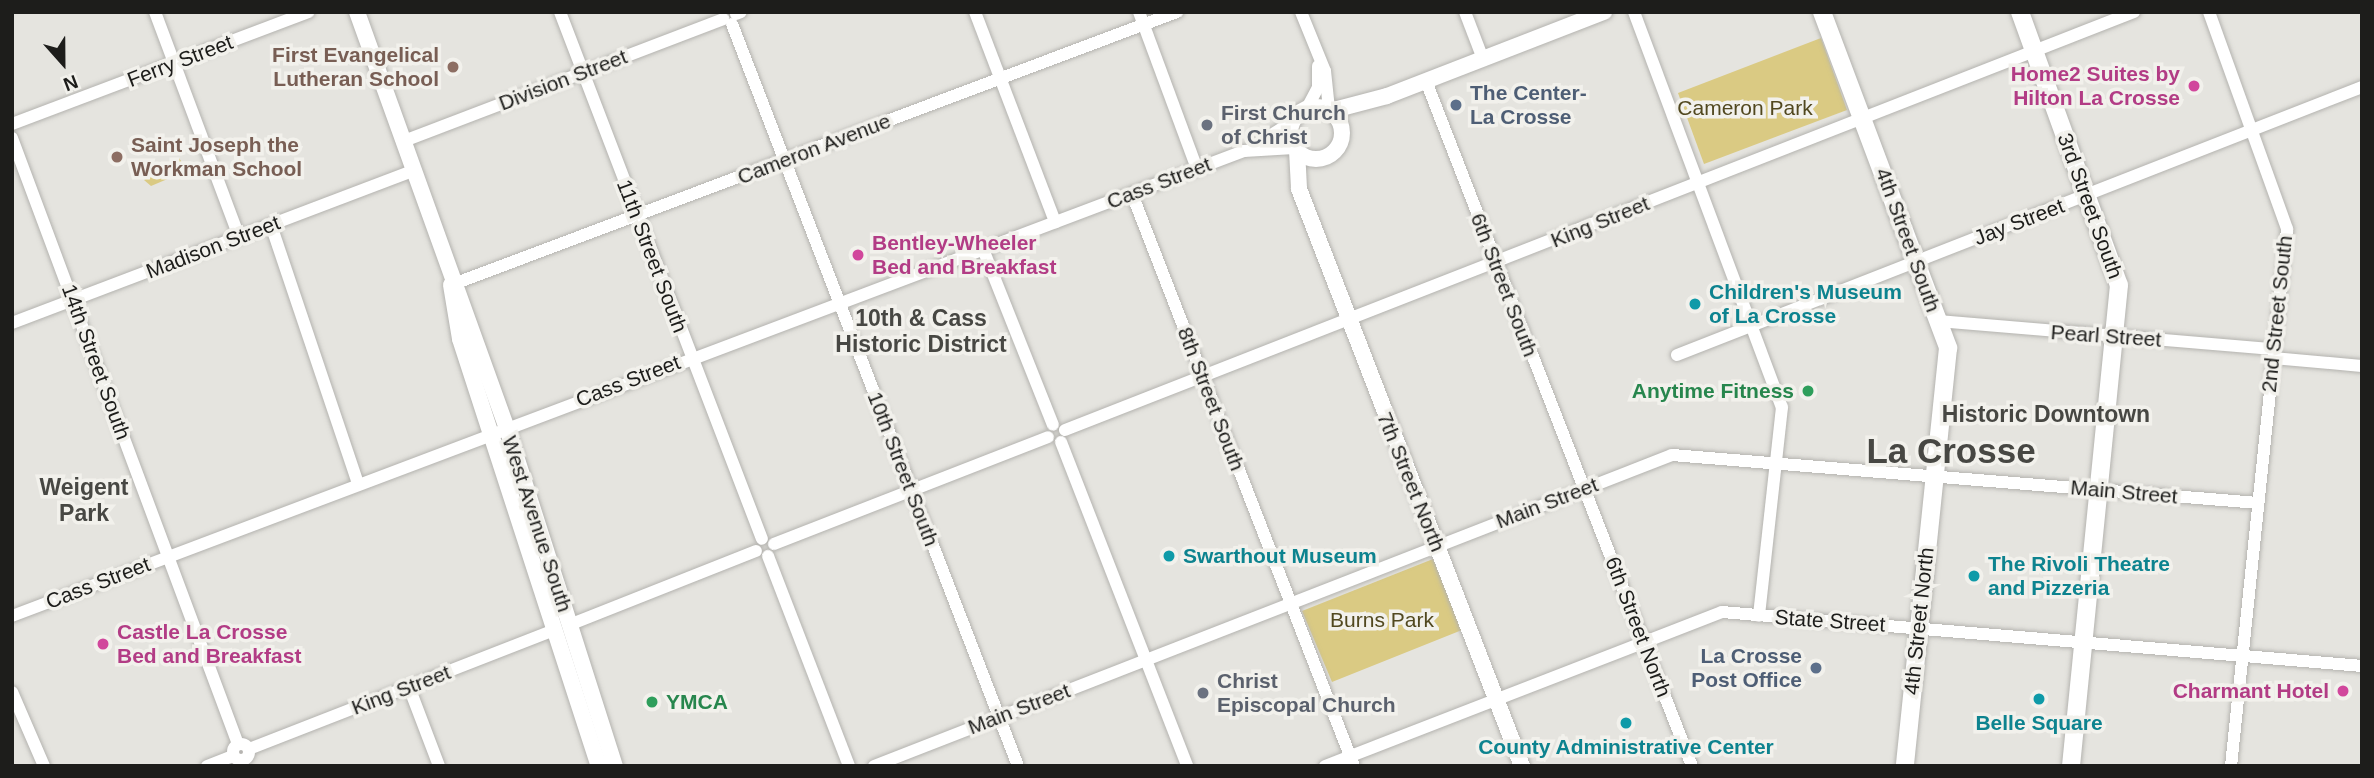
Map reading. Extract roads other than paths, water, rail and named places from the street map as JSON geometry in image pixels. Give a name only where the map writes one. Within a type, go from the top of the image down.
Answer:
[{"type":"highway","name":"4th Street South","points":[[1822,12],[1948,348],[1934,476]]},
{"type":"highway","name":"3rd Street South","points":[[2020,12],[2118,280],[2071,766]]},
{"type":"highway","name":"4th Street North","points":[[1905,766],[1934,476]]},
{"type":"main road","name":"West Avenue South","points":[[357,12],[386,84]]},
{"type":"main road","name":"West Avenue South","points":[[369,12],[386,84],[413,171],[451,285],[463,302],[507,428],[599,766]]},
{"type":"main road","points":[[1320,159],[1296,149],[1292,124],[1307,108],[1330,111],[1387,96],[1604,12]]},
{"type":"main road","points":[[1304,197],[1308,170],[1320,159],[1334,152],[1342,134],[1387,96]]},
{"type":"main road","points":[[1330,111],[1342,134]]},
{"type":"main road","name":"7th Street North","points":[[1296,149],[1304,197],[1348,320],[1522,766]]},
{"type":"main road","name":"West Avenue South","points":[[451,285],[450,304],[491,434],[561,628],[615,766]]},
{"type":"street","points":[[155,12],[239,237]]},
{"type":"street","name":"Ferry Street","points":[[12,124],[309,12]]},
{"type":"street","name":"11th Street South","points":[[560,12],[690,358],[849,766]]},
{"type":"street","points":[[975,12],[1055,222]]},
{"type":"street","name":"Cameron Avenue","points":[[451,285],[1000,79],[1141,19],[1177,12]]},
{"type":"street","points":[[1301,12],[1318,55],[1330,111]]},
{"type":"street","points":[[1465,12],[1483,59]]},
{"type":"street","points":[[1634,12],[1782,407],[1759,616]]},
{"type":"street","name":"King Street","points":[[207,766],[242,755],[765,547],[2134,12]]},
{"type":"street","name":"2nd Street South","points":[[2209,12],[2286,222],[2231,766]]},
{"type":"street","name":"Division Street","points":[[404,141],[732,16]]},
{"type":"street","name":"10th Street South","points":[[732,16],[783,160],[1018,766]]},
{"type":"street","points":[[1141,19],[1198,169]]},
{"type":"street","points":[[1307,108],[1318,87],[1318,55]]},
{"type":"street","name":"6th Street South","points":[[1426,81],[1583,489]]},
{"type":"street","name":"Jay Street","points":[[1676,355],[2362,87]]},
{"type":"street","name":"Cass Street","points":[[12,616],[690,358],[1198,169],[1244,150],[1292,124]]},
{"type":"street","name":"14th Street South","points":[[12,138],[242,755]]},
{"type":"street","name":"Cass Street","points":[[1244,150],[1296,149]]},
{"type":"street","name":"Madison Street","points":[[12,323],[413,171]]},
{"type":"street","name":"8th Street South","points":[[1132,194],[1352,761]]},
{"type":"street","points":[[271,225],[358,484]]},
{"type":"street","points":[[983,249],[1187,766]]},
{"type":"street","name":"Pearl Street","points":[[1938,321],[2114,336],[2362,366]]},
{"type":"street","name":"Main Street","points":[[874,766],[1672,455],[2258,503]]},
{"type":"street","name":"6th Street North","points":[[1583,489],[1692,766]]},
{"type":"street","name":"State Street","points":[[1325,766],[1352,761],[1496,698],[1722,612],[2362,666]]},
{"type":"street","points":[[409,687],[439,766]]},
{"type":"street","points":[[12,691],[44,766]]},
{"type":"place","name":"First Evangelical Lutheran School","points":[[453,67]]},
{"type":"place","name":"Home2 Suites by Hilton La Crosse","points":[[2194,86]]},
{"type":"place","name":"The Center- La Crosse","points":[[1456,105]]},
{"type":"place","name":"First Church of Christ","points":[[1207,125]]},
{"type":"place","name":"Saint Joseph the Workman School","points":[[117,157]]},
{"type":"place","name":"Bentley-Wheeler Bed and Breakfast","points":[[858,255]]},
{"type":"place","name":"Children's Museum of La Crosse","points":[[1695,304]]},
{"type":"place","name":"Anytime Fitness","points":[[1808,391]]},
{"type":"place","name":"Swarthout Museum","points":[[1169,556]]},
{"type":"place","name":"The Rivoli Theatre and Pizzeria","points":[[1974,576]]},
{"type":"place","name":"Castle La Crosse Bed and Breakfast","points":[[103,644]]},
{"type":"place","name":"La Crosse Post Office","points":[[1816,668]]},
{"type":"place","name":"Charmant Hotel","points":[[2343,691]]},
{"type":"place","name":"Christ Episcopal Church","points":[[1203,693]]},
{"type":"place","name":"Belle Square","points":[[2039,699]]},
{"type":"place","name":"YMCA","points":[[652,702]]},
{"type":"place","name":"County Administrative Center","points":[[1626,723]]},
{"type":"district","name":"10th & Cass Historic District","points":[[921,331]]},
{"type":"district","name":"Historic Downtown","points":[[2046,414]]},
{"type":"district","name":"La Crosse","points":[[1951,451]]},
{"type":"district","name":"Weigent Park","points":[[84,500]]},
{"type":"park label","name":"Cameron Park","points":[[1745,108]]},
{"type":"park label","name":"Burns Park","points":[[1382,620]]}]
